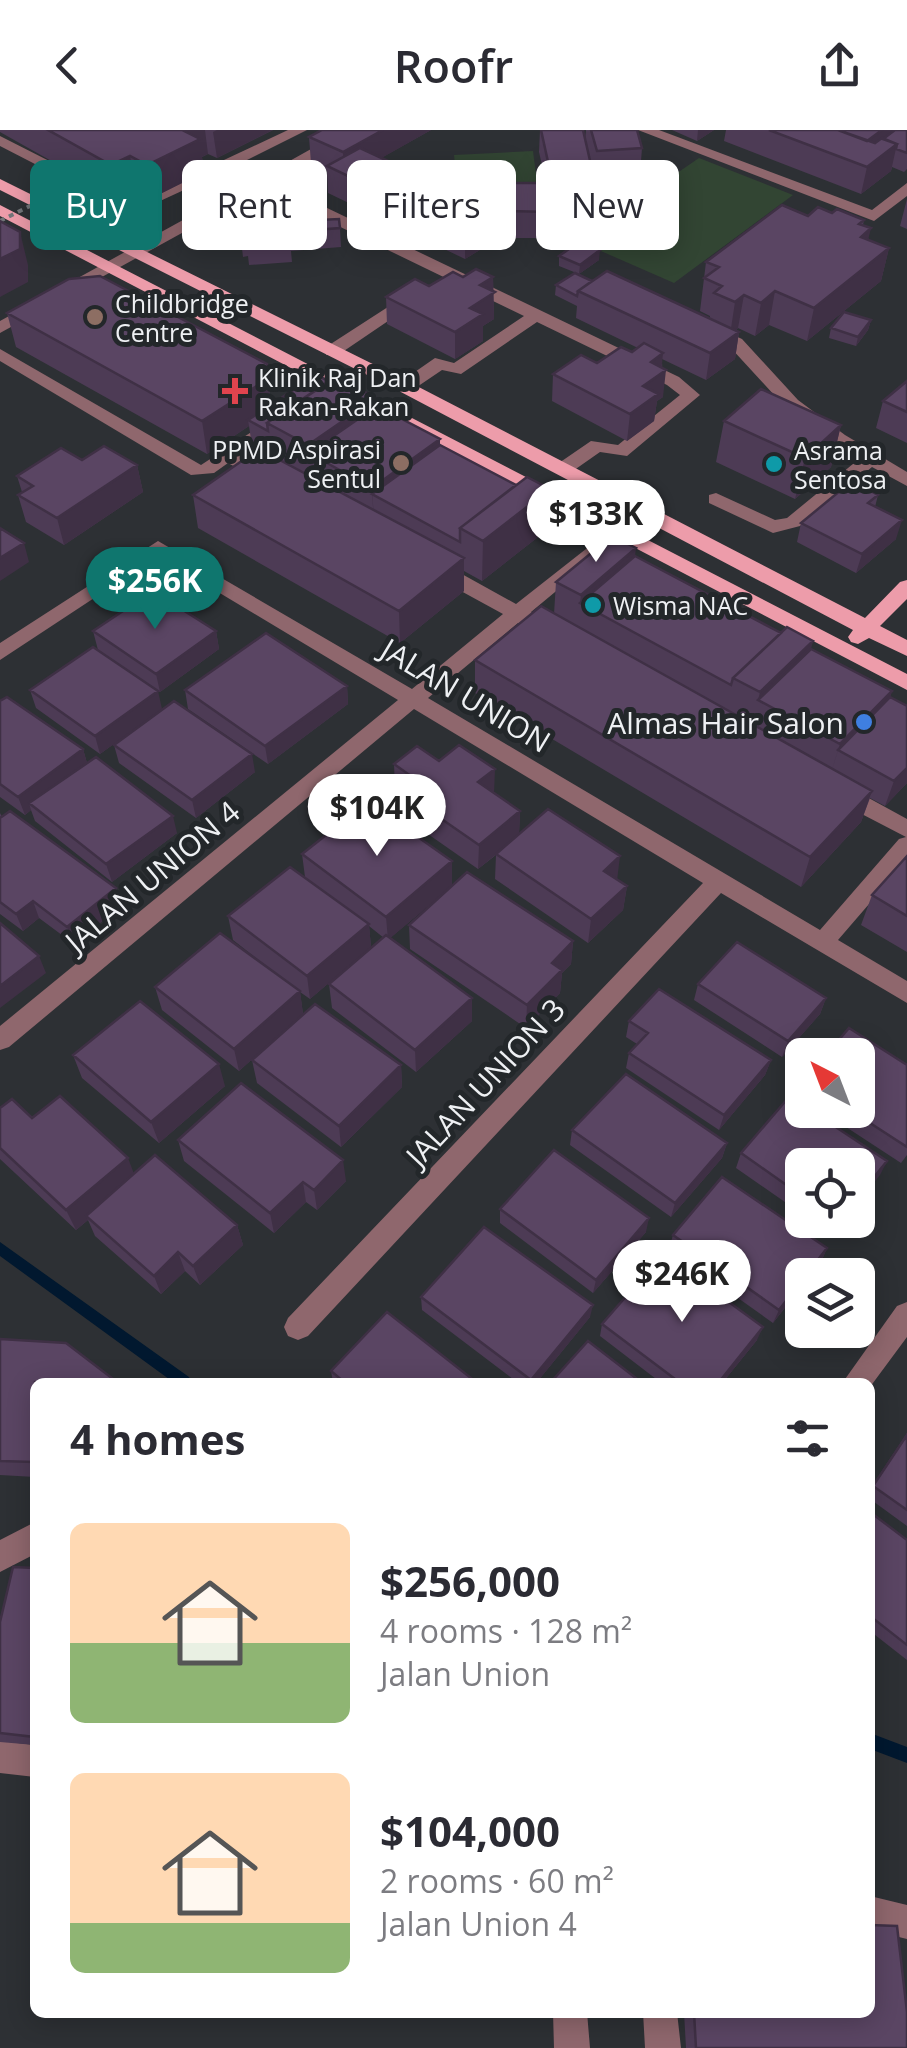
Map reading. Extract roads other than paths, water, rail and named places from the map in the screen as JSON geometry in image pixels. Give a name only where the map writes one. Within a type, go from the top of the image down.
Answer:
[{"type":"main road","points":[[0,184],[405,387],[866,628],[903,641]]},
{"type":"main road","points":[[0,210],[328,390],[619,529],[907,683]]},
{"type":"main road","points":[[844,650],[907,587]]},
{"type":"main road","points":[[873,666],[903,641]]},
{"type":"street","points":[[236,160],[300,130]]},
{"type":"street","points":[[645,130],[874,216],[907,188]]},
{"type":"street","points":[[302,160],[347,132]]},
{"type":"street","points":[[0,140],[132,209],[182,185]]},
{"type":"street","points":[[327,216],[673,380],[691,396],[620,452],[596,445],[564,469]]},
{"type":"street","points":[[0,328],[182,229]]},
{"type":"street","points":[[332,351],[452,274]]},
{"type":"street","points":[[405,387],[441,362],[455,370],[536,315]]},
{"type":"street","points":[[701,326],[736,343],[792,404],[907,480]]},
{"type":"street","points":[[0,354],[198,470],[229,456],[290,416]]},
{"type":"street","points":[[229,456],[280,484]]},
{"type":"street","points":[[716,499],[773,527],[783,526],[871,458]]},
{"type":"street","name":"JALAN UNION 4","points":[[0,1040],[619,529]]},
{"type":"street","name":"JALAN UNION","points":[[0,653],[158,547],[907,992]]},
{"type":"street","points":[[416,558],[552,632]]},
{"type":"street","points":[[822,782],[907,830]]},
{"type":"street","points":[[822,942],[907,845]]},
{"type":"street","name":"JALAN UNION 3","points":[[298,1327],[720,881]]},
{"type":"street","points":[[861,1378],[907,1315]]},
{"type":"street","points":[[0,1557],[30,1541]]},
{"type":"street","points":[[0,1757],[30,1760]]},
{"type":"street","points":[[875,1913],[907,1922]]},
{"type":"street","points":[[570,2018],[572,2048]]},
{"type":"street","points":[[661,2018],[664,2048]]},
{"type":"waterway","points":[[0,1248],[179,1378]]},
{"type":"waterway","points":[[875,1743],[907,1755]]},
{"type":"place","name":"Childbridge Centre","points":[[95,317]]},
{"type":"place","name":"Klinik Raj Dan Rakan-Rakan","points":[[235,391]]},
{"type":"place","name":"PPMD Aspirasi Sentul","points":[[401,463]]},
{"type":"place","name":"Asrama Sentosa","points":[[774,464]]},
{"type":"place","name":"Wisma NAC","points":[[593,605]]},
{"type":"place","name":"Almas Hair Salon","points":[[864,722]]}]
